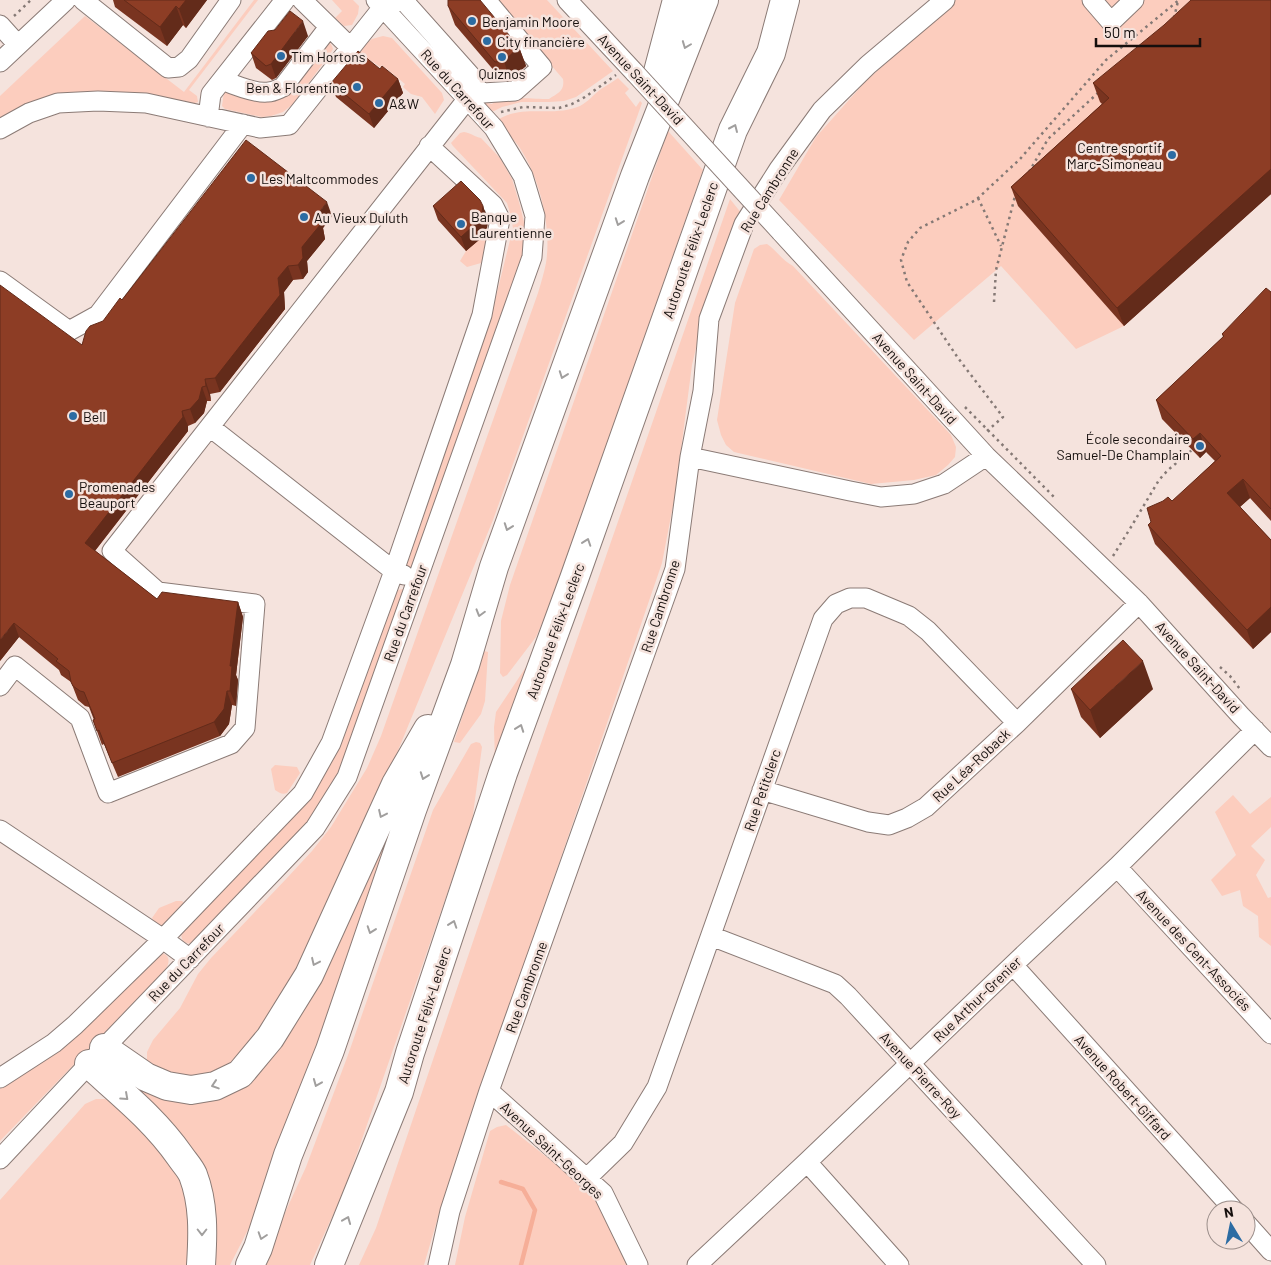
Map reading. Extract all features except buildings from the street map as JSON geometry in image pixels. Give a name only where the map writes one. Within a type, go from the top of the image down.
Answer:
[{"type":"highway","points":[[636,176],[637,156],[677,0]]},
{"type":"highway","points":[[250,1265],[258,1248],[288,1155],[330,1050],[412,810],[465,664],[494,567],[636,176],[704,0]]},
{"type":"highway","name":"Autoroute Félix-Leclerc","points":[[329,1265],[399,1092],[410,1053],[503,773],[574,579],[733,130],[771,53],[785,0]]},
{"type":"highway","points":[[771,53],[803,0]]},
{"type":"highway","points":[[96,1056],[167,1086],[191,1090],[216,1086],[240,1074],[270,1038],[309,976],[396,784],[465,664]]},
{"type":"highway","points":[[96,1056],[144,1114],[173,1145],[192,1173],[200,1202],[203,1228],[201,1265]]},
{"type":"street","points":[[0,62],[66,0]]},
{"type":"street","points":[[83,0],[168,68],[179,66],[190,59],[231,0]]},
{"type":"street","points":[[208,117],[211,94],[284,0]]},
{"type":"street","points":[[302,0],[350,48]]},
{"type":"street","points":[[0,686],[15,666],[80,718],[108,793],[231,744],[245,728],[255,604],[158,592],[112,551],[471,93],[470,75],[403,0]]},
{"type":"street","points":[[471,93],[515,91],[542,67],[486,0]]},
{"type":"street","name":"Avenue Saint-David","points":[[567,0],[986,456],[1140,603],[1271,747]]},
{"type":"street","name":"Rue Cambronne","points":[[438,1265],[450,1211],[489,1091],[675,569],[690,457],[703,391],[709,319],[744,224],[779,169],[822,110],[868,65],[945,0]]},
{"type":"street","points":[[1092,0],[1111,22],[1134,0]]},
{"type":"street","points":[[0,129],[29,113],[58,103],[98,101],[146,103],[260,128],[289,124],[386,2]]},
{"type":"street","name":"Rue du Carrefour","points":[[0,1159],[315,828],[347,777],[532,257],[535,216],[523,176],[471,93],[386,2]]},
{"type":"street","points":[[1,26],[18,46]]},
{"type":"street","points":[[222,80],[237,86],[266,93],[283,87],[329,27]]},
{"type":"street","points":[[0,280],[69,332],[98,315],[243,124]]},
{"type":"street","points":[[0,1078],[54,1043],[163,939],[303,793],[331,742],[394,571],[482,315],[500,219],[493,205],[429,146]]},
{"type":"street","points":[[210,426],[394,571],[417,580]]},
{"type":"street","points":[[690,457],[880,497],[914,494],[944,484],[986,456]]},
{"type":"street","name":"Rue Petitclerc","points":[[587,1178],[623,1143],[657,1087],[823,619],[836,604],[850,598],[866,598],[909,616],[928,631],[1017,723]]},
{"type":"street","name":"Rue Léa-Roback","points":[[762,790],[868,822],[889,825],[907,818],[926,807],[1017,723],[1140,603]]},
{"type":"street","name":"Rue Arthur-Grenier","points":[[697,1265],[1117,867],[1255,730]]},
{"type":"street","points":[[0,830],[190,959]]},
{"type":"street","name":"Avenue des Cent-Associés","points":[[1117,867],[1271,1034]]},
{"type":"street","name":"Avenue Pierre-Roy","points":[[711,936],[835,984],[1096,1265]]},
{"type":"street","name":"Avenue Robert-Giffard","points":[[1012,965],[1225,1200]]},
{"type":"street","name":"Avenue Saint-Georges","points":[[489,1091],[603,1193],[638,1265]]},
{"type":"street","points":[[807,1162],[899,1265]]},
{"type":"street","points":[[1256,1234],[1271,1251]]},
{"type":"path","points":[[1,26],[31,0]]},
{"type":"path","points":[[1173,19],[1178,0]]},
{"type":"path","points":[[988,430],[1003,417],[958,358],[906,282],[901,260],[908,242],[920,228],[978,198],[1020,159],[1106,60],[1178,0]]},
{"type":"path","points":[[487,120],[501,112],[523,107],[558,108],[572,104],[632,69]]},
{"type":"path","points":[[1024,179],[1048,139],[1103,88]]},
{"type":"path","points":[[994,302],[996,270],[1015,195]]},
{"type":"path","points":[[978,198],[1002,246]]},
{"type":"path","points":[[1104,568],[1119,547],[1159,480],[1192,450]]},
{"type":"shaded area","points":[[254,0],[258,0],[189,90],[197,96],[198,102],[189,103],[149,94],[96,91],[62,93],[44,98],[0,119],[0,96],[85,16],[184,92]]},
{"type":"shaded area","points":[[332,0],[353,0],[359,6],[358,14],[352,25],[344,26],[335,18],[342,11]]},
{"type":"shaded area","points":[[495,0],[547,0],[613,71],[576,97],[564,101],[521,102],[494,111],[488,110],[482,102],[492,104],[511,98],[549,99],[560,91],[563,86],[563,79]]},
{"type":"shaded area","points":[[955,0],[1271,0],[1271,192],[1124,326],[1076,349],[1001,266],[914,340],[779,200],[816,137],[865,82]]},
{"type":"shaded area","points":[[383,36],[392,38],[442,93],[444,100],[435,114],[422,97],[411,94],[403,87],[405,84],[382,65],[380,67],[357,51],[372,39]]},
{"type":"shaded area","points":[[328,41],[333,49],[330,54],[293,104],[283,112],[262,117],[225,109],[222,106],[224,92],[259,96]]},
{"type":"shaded area","points":[[618,78],[629,89],[625,93],[636,107],[640,101],[642,103],[493,520],[392,765],[286,997],[229,1074],[180,1082],[147,1062],[147,1052],[153,1040],[180,1008],[198,974],[211,958],[312,851],[331,827],[367,768],[381,736],[538,293],[546,263],[547,248],[547,233],[542,201],[532,170],[525,156],[515,141],[496,121],[516,113],[559,111],[580,106]]},
{"type":"shaded area","points":[[668,131],[703,170],[549,608],[536,637],[507,675],[503,677],[500,673],[501,621],[510,585]]},
{"type":"shaded area","points":[[464,132],[481,138],[500,158],[512,179],[524,222],[524,251],[413,567],[408,567],[406,560],[489,325],[513,228],[507,203],[451,143],[460,133]]},
{"type":"shaded area","points":[[730,199],[742,214],[703,318],[692,365],[675,495],[662,563],[441,1207],[424,1265],[359,1265],[376,1228],[505,847]]},
{"type":"shaded area","points":[[491,229],[481,263],[467,267],[460,261],[466,251]]},
{"type":"shaded area","points":[[767,244],[793,266],[951,435],[956,447],[955,457],[936,475],[914,480],[871,484],[734,452],[726,445],[717,420],[735,303],[754,249],[760,245]]},
{"type":"shaded area","points":[[403,589],[406,593],[341,768],[325,796],[309,821],[191,944],[184,942],[181,936],[182,931],[277,835],[299,807],[394,593]]},
{"type":"shaded area","points":[[484,651],[488,652],[485,701],[481,714],[460,743],[454,742]]},
{"type":"shaded area","points":[[528,664],[531,665],[495,763],[494,727],[496,712]]},
{"type":"shaded area","points":[[480,743],[482,747],[472,822],[344,1191],[310,1265],[261,1265],[306,1167],[348,1055],[433,810],[471,744]]},
{"type":"shaded area","points":[[275,765],[297,767],[300,773],[287,793],[282,794],[275,790],[271,769]]},
{"type":"shaded area","points":[[402,790],[410,793],[252,1222],[230,1265],[210,1265],[215,1211],[126,1087],[133,1081],[229,1094]]},
{"type":"shaded area","points":[[1233,795],[1250,814],[1271,797],[1271,827],[1251,846],[1265,860],[1256,875],[1268,898],[1271,897],[1271,946],[1259,937],[1258,916],[1243,906],[1240,890],[1222,896],[1211,880],[1236,855],[1215,812]]},
{"type":"shaded area","points":[[176,901],[184,903],[164,926],[160,926],[154,921],[152,918],[159,908]]},
{"type":"shaded area","points":[[162,953],[168,958],[166,969],[0,1141],[0,1089],[51,1055]]},
{"type":"shaded area","points":[[96,1099],[105,1099],[116,1103],[165,1152],[193,1199],[193,1265],[0,1265],[0,1200],[85,1104]]},
{"type":"shaded area","points":[[506,1125],[591,1192],[629,1265],[455,1265],[465,1217],[490,1131]]},
{"type":"waterway","points":[[501,1182],[523,1189],[535,1210],[521,1265]]},
{"type":"place","name":"Benjamin Moore","points":[[472,21]]},
{"type":"place","name":"City financière","points":[[487,41]]},
{"type":"place","name":"Tim Hortons","points":[[281,56]]},
{"type":"place","name":"Quiznos","points":[[502,57]]},
{"type":"place","name":"Ben & Florentine","points":[[357,87]]},
{"type":"place","name":"A&W","points":[[379,103]]},
{"type":"place","name":"Centre sportif Marc-Simoneau","points":[[1172,155]]},
{"type":"place","name":"Les Maltcommodes","points":[[251,178]]},
{"type":"place","name":"Au Vieux Duluth","points":[[304,217]]},
{"type":"place","name":"Banque Laurentienne","points":[[461,224]]},
{"type":"place","name":"Bell","points":[[73,416]]},
{"type":"place","name":"École secondaire Samuel-De Champlain","points":[[1200,446]]},
{"type":"place","name":"Promenades Beauport","points":[[69,494]]}]
